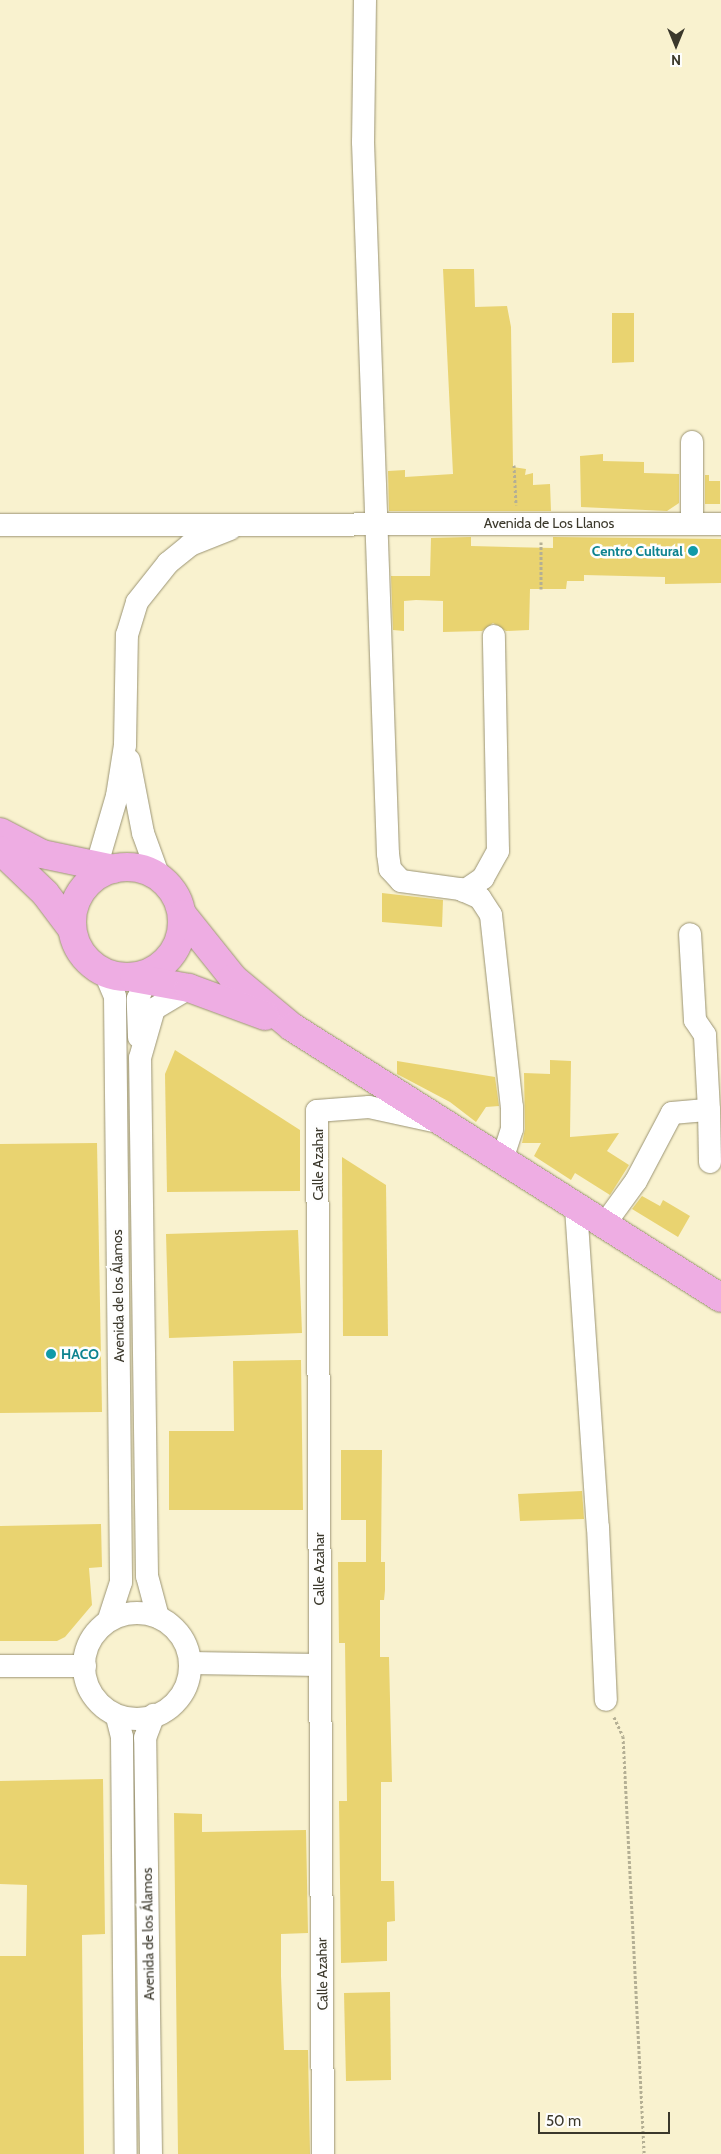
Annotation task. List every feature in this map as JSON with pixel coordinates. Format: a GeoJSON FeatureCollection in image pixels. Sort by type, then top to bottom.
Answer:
{"type":"FeatureCollection","features":[{"type":"Feature","properties":{"kind":"main road"},"geometry":{"type":"LineString","coordinates":[[0,832],[42,854],[102,871],[145,870],[159,877],[170,888],[182,914],[233,978],[292,1027],[721,1298]]}},
{"type":"Feature","properties":{"kind":"main road"},"geometry":{"type":"LineString","coordinates":[[0,850],[45,893],[72,928],[77,947],[89,963],[105,973],[142,977],[189,988],[292,1027]]}},
{"type":"Feature","properties":{"kind":"main road"},"geometry":{"type":"LineString","coordinates":[[72,928],[76,901],[102,871]]}},
{"type":"Feature","properties":{"kind":"main road"},"geometry":{"type":"LineString","coordinates":[[142,977],[171,956],[182,929],[182,914]]}},
{"type":"Feature","properties":{"kind":"street"},"geometry":{"type":"LineString","coordinates":[[365,0],[363,142],[378,522],[380,670],[390,869],[400,881],[464,891],[480,898],[491,915],[512,1107],[512,1129],[502,1160]]}},
{"type":"Feature","properties":{"kind":"street"},"geometry":{"type":"LineString","coordinates":[[692,442],[692,524]]}},
{"type":"Feature","properties":{"kind":"street","name":"Avenida de Los Llanos"},"geometry":{"type":"LineString","coordinates":[[253,524],[378,522],[721,524]]}},
{"type":"Feature","properties":{"kind":"street"},"geometry":{"type":"LineString","coordinates":[[0,525],[253,524]]}},
{"type":"Feature","properties":{"kind":"street"},"geometry":{"type":"LineString","coordinates":[[102,871],[125,745],[127,635],[138,602],[168,562],[190,545],[223,531],[253,524]]}},
{"type":"Feature","properties":{"kind":"street"},"geometry":{"type":"LineString","coordinates":[[464,891],[483,878],[498,850],[494,636]]}},
{"type":"Feature","properties":{"kind":"street"},"geometry":{"type":"LineString","coordinates":[[125,745],[143,833],[159,877]]}},
{"type":"Feature","properties":{"kind":"street"},"geometry":{"type":"LineString","coordinates":[[60,858],[92,845],[111,826]]}},
{"type":"Feature","properties":{"kind":"street"},"geometry":{"type":"LineString","coordinates":[[690,934],[695,1020],[711,1029],[705,1036],[710,1162]]}},
{"type":"Feature","properties":{"kind":"street","name":"Avenida de los Álamos"},"geometry":{"type":"LineString","coordinates":[[105,973],[115,996],[121,1582],[109,1619]]}},
{"type":"Feature","properties":{"kind":"street","name":"Avenida de los Álamos"},"geometry":{"type":"LineString","coordinates":[[142,977],[138,999],[147,1576],[158,1617]]}},
{"type":"Feature","properties":{"kind":"street","name":"Avenida de los Álamos"},"geometry":{"type":"LineString","coordinates":[[140,1058],[154,1009],[189,988]]}},
{"type":"Feature","properties":{"kind":"street","name":"Calle Azahar"},"geometry":{"type":"LineString","coordinates":[[323,2154],[317,1111],[370,1107],[442,1122]]}},
{"type":"Feature","properties":{"kind":"street"},"geometry":{"type":"LineString","coordinates":[[604,1225],[636,1181],[672,1112],[709,1110]]}},
{"type":"Feature","properties":{"kind":"street"},"geometry":{"type":"LineString","coordinates":[[576,1208],[598,1527],[606,1700]]}},
{"type":"Feature","properties":{"kind":"street"},"geometry":{"type":"LineString","coordinates":[[143,1613],[158,1617],[171,1625],[184,1641],[190,1663],[188,1681],[179,1697],[154,1715],[135,1720],[117,1717],[91,1691],[85,1666],[87,1649],[109,1619],[143,1613]]}},
{"type":"Feature","properties":{"kind":"street"},"geometry":{"type":"LineString","coordinates":[[190,1663],[319,1666]]}},
{"type":"Feature","properties":{"kind":"street"},"geometry":{"type":"LineString","coordinates":[[0,1666],[85,1666]]}},
{"type":"Feature","properties":{"kind":"street","name":"Avenida de los Álamos"},"geometry":{"type":"LineString","coordinates":[[151,2154],[145,1738],[154,1715]]}},
{"type":"Feature","properties":{"kind":"street","name":"Avenida de los Álamos"},"geometry":{"type":"LineString","coordinates":[[117,1717],[122,1737],[126,2154]]}},
{"type":"Feature","properties":{"kind":"path"},"geometry":{"type":"LineString","coordinates":[[514,465],[516,523]]}},
{"type":"Feature","properties":{"kind":"path"},"geometry":{"type":"LineString","coordinates":[[541,523],[541,589]]}},
{"type":"Feature","properties":{"kind":"path"},"geometry":{"type":"LineString","coordinates":[[606,1700],[623,1736],[644,2154]]}},
{"type":"Feature","properties":{"kind":"building"},"geometry":{"type":"Polygon","coordinates":[[[443,269],[474,269],[475,307],[507,306],[511,327],[513,467],[526,469],[525,475],[533,473],[533,485],[550,484],[551,511],[389,511],[388,471],[405,470],[405,477],[453,474],[443,269]]]}},
{"type":"Feature","properties":{"kind":"building"},"geometry":{"type":"Polygon","coordinates":[[[612,313],[634,313],[634,362],[612,363],[612,313]]]}},
{"type":"Feature","properties":{"kind":"building"},"geometry":{"type":"Polygon","coordinates":[[[603,454],[603,461],[644,462],[644,473],[679,474],[679,503],[667,511],[581,507],[580,456],[603,454]]]}},
{"type":"Feature","properties":{"kind":"building"},"geometry":{"type":"Polygon","coordinates":[[[705,475],[709,475],[709,481],[720,481],[720,504],[705,504],[705,475]]]}},
{"type":"Feature","properties":{"kind":"building"},"geometry":{"type":"Polygon","coordinates":[[[471,537],[471,546],[553,548],[553,537],[721,539],[721,583],[665,584],[665,577],[584,575],[584,581],[567,581],[566,589],[530,589],[529,630],[506,631],[493,623],[482,631],[443,632],[443,601],[416,600],[404,601],[404,631],[393,630],[391,576],[430,576],[431,538],[471,537]]]}},
{"type":"Feature","properties":{"kind":"building"},"geometry":{"type":"Polygon","coordinates":[[[382,893],[443,900],[442,927],[382,922],[382,893]]]}},
{"type":"Feature","properties":{"kind":"building"},"geometry":{"type":"Polygon","coordinates":[[[175,1050],[300,1130],[300,1191],[167,1192],[165,1074],[175,1050]]]}},
{"type":"Feature","properties":{"kind":"building"},"geometry":{"type":"Polygon","coordinates":[[[550,1060],[571,1061],[570,1137],[619,1133],[607,1151],[629,1165],[610,1195],[575,1173],[571,1180],[534,1156],[541,1143],[522,1143],[525,1129],[524,1073],[550,1074],[550,1060]]]}},
{"type":"Feature","properties":{"kind":"building"},"geometry":{"type":"Polygon","coordinates":[[[397,1061],[495,1077],[499,1106],[486,1107],[476,1122],[450,1102],[397,1074],[397,1061]]]}},
{"type":"Feature","properties":{"kind":"building"},"geometry":{"type":"Polygon","coordinates":[[[97,1143],[102,1412],[0,1413],[0,1144],[97,1143]]]}},
{"type":"Feature","properties":{"kind":"building"},"geometry":{"type":"Polygon","coordinates":[[[342,1157],[386,1185],[388,1336],[343,1336],[342,1157]]]}},
{"type":"Feature","properties":{"kind":"building"},"geometry":{"type":"Polygon","coordinates":[[[642,1196],[660,1206],[663,1200],[690,1216],[678,1237],[632,1209],[642,1196]]]}},
{"type":"Feature","properties":{"kind":"building"},"geometry":{"type":"Polygon","coordinates":[[[298,1230],[302,1333],[169,1338],[166,1234],[298,1230]]]}},
{"type":"Feature","properties":{"kind":"building"},"geometry":{"type":"Polygon","coordinates":[[[301,1360],[303,1510],[169,1510],[169,1431],[234,1431],[233,1361],[301,1360]]]}},
{"type":"Feature","properties":{"kind":"building"},"geometry":{"type":"Polygon","coordinates":[[[341,1450],[382,1450],[381,1562],[385,1562],[385,1590],[384,1600],[380,1600],[380,1657],[389,1657],[392,1782],[381,1782],[381,1881],[394,1881],[395,1921],[387,1922],[387,1961],[341,1963],[339,1801],[347,1801],[345,1643],[339,1643],[338,1562],[366,1562],[366,1520],[341,1520],[341,1450]]]}},
{"type":"Feature","properties":{"kind":"building"},"geometry":{"type":"Polygon","coordinates":[[[582,1491],[584,1519],[520,1521],[518,1494],[582,1491]]]}},
{"type":"Feature","properties":{"kind":"building"},"geometry":{"type":"Polygon","coordinates":[[[101,1524],[102,1567],[89,1568],[92,1605],[65,1637],[57,1641],[0,1641],[0,1526],[101,1524]]]}},
{"type":"Feature","properties":{"kind":"building"},"geometry":{"type":"Polygon","coordinates":[[[103,1779],[105,1934],[82,1935],[84,2154],[0,2154],[0,1956],[26,1956],[27,1885],[0,1884],[0,1781],[103,1779]]]}},
{"type":"Feature","properties":{"kind":"building"},"geometry":{"type":"Polygon","coordinates":[[[174,1813],[202,1814],[202,1832],[306,1830],[308,1933],[281,1934],[281,1976],[284,2050],[308,2050],[310,2154],[178,2154],[174,1813]]]}},
{"type":"Feature","properties":{"kind":"building"},"geometry":{"type":"Polygon","coordinates":[[[390,1992],[391,2080],[346,2081],[344,1993],[390,1992]]]}},
{"type":"Feature","properties":{"kind":"place","name":"Centro Cultural"},"geometry":{"type":"Point","coordinates":[693,551]}},
{"type":"Feature","properties":{"kind":"place","name":"HACO"},"geometry":{"type":"Point","coordinates":[51,1354]}}]}
